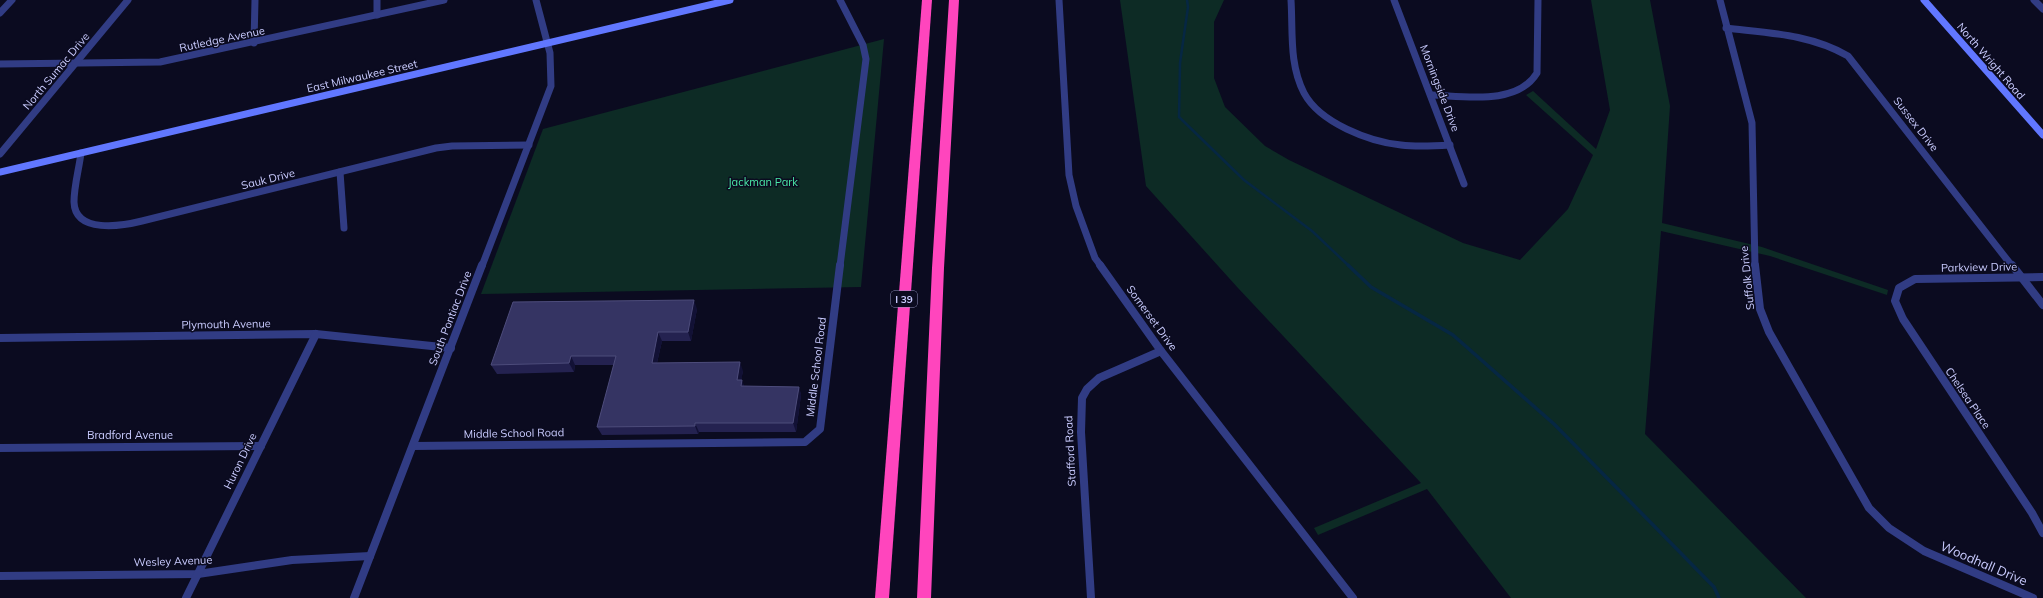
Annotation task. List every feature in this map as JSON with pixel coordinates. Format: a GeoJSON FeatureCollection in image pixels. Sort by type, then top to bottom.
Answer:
{"type":"FeatureCollection","features":[{"type":"Feature","properties":{"kind":"highway","name":"I 39"},"geometry":{"type":"LineString","coordinates":[[882,598],[927,0]]}},
{"type":"Feature","properties":{"kind":"highway"},"geometry":{"type":"LineString","coordinates":[[924,598],[938,268],[954,0]]}},
{"type":"Feature","properties":{"kind":"main road","name":"East Milwaukee Street"},"geometry":{"type":"LineString","coordinates":[[0,172],[730,0]]}},
{"type":"Feature","properties":{"kind":"main road","name":"North Wright Road"},"geometry":{"type":"LineString","coordinates":[[1924,0],[2043,135]]}},
{"type":"Feature","properties":{"kind":"street"},"geometry":{"type":"LineString","coordinates":[[0,13],[12,0]]}},
{"type":"Feature","properties":{"kind":"street","name":"North Sumac Drive"},"geometry":{"type":"LineString","coordinates":[[0,154],[128,0]]}},
{"type":"Feature","properties":{"kind":"street"},"geometry":{"type":"LineString","coordinates":[[254,43],[255,0]]}},
{"type":"Feature","properties":{"kind":"street"},"geometry":{"type":"LineString","coordinates":[[377,0],[377,15]]}},
{"type":"Feature","properties":{"kind":"street","name":"Rutledge Avenue"},"geometry":{"type":"LineString","coordinates":[[0,64],[160,62],[254,43],[444,0]]}},
{"type":"Feature","properties":{"kind":"street","name":"South Pontiac Drive"},"geometry":{"type":"LineString","coordinates":[[354,598],[529,145],[550,86],[552,73],[548,43],[536,0]]}},
{"type":"Feature","properties":{"kind":"street","name":"Middle School Road"},"geometry":{"type":"LineString","coordinates":[[413,446],[805,442],[820,430],[866,59],[863,45],[840,0]]}},
{"type":"Feature","properties":{"kind":"street","name":"Somerset Drive"},"geometry":{"type":"LineString","coordinates":[[1059,0],[1069,175],[1076,206],[1095,258],[1161,351],[1353,598]]}},
{"type":"Feature","properties":{"kind":"street"},"geometry":{"type":"LineString","coordinates":[[1291,0],[1291,36],[1293,51],[1304,92],[1313,106],[1344,126],[1382,142],[1408,146],[1450,145]]}},
{"type":"Feature","properties":{"kind":"street","name":"Morningside Drive"},"geometry":{"type":"LineString","coordinates":[[1394,0],[1464,184]]}},
{"type":"Feature","properties":{"kind":"street"},"geometry":{"type":"LineString","coordinates":[[1431,95],[1502,94],[1521,90],[1530,83],[1537,73],[1538,0]]}},
{"type":"Feature","properties":{"kind":"street","name":"Suffolk Drive"},"geometry":{"type":"LineString","coordinates":[[1720,0],[1726,28],[1752,123],[1754,248],[1760,309],[1766,327],[1869,508],[1889,528],[1924,551]]}},
{"type":"Feature","properties":{"kind":"street"},"geometry":{"type":"LineString","coordinates":[[2034,0],[2043,9]]}},
{"type":"Feature","properties":{"kind":"street","name":"Sussex Drive"},"geometry":{"type":"LineString","coordinates":[[1726,28],[1806,39],[1825,44],[1848,56],[2043,305]]}},
{"type":"Feature","properties":{"kind":"street","name":"Sauk Drive"},"geometry":{"type":"LineString","coordinates":[[81,153],[74,203],[76,211],[86,221],[106,226],[131,224],[436,148],[452,146],[529,145]]}},
{"type":"Feature","properties":{"kind":"street"},"geometry":{"type":"LineString","coordinates":[[340,172],[344,228]]}},
{"type":"Feature","properties":{"kind":"street","name":"Parkview Drive"},"geometry":{"type":"LineString","coordinates":[[1915,280],[2043,277]]}},
{"type":"Feature","properties":{"kind":"street","name":"Chelsea Place"},"geometry":{"type":"LineString","coordinates":[[1915,280],[1899,288],[1896,295],[1897,310],[2032,513],[2043,534]]}},
{"type":"Feature","properties":{"kind":"street","name":"Plymouth Avenue"},"geometry":{"type":"LineString","coordinates":[[0,338],[316,334],[451,348]]}},
{"type":"Feature","properties":{"kind":"street","name":"Huron Drive"},"geometry":{"type":"LineString","coordinates":[[186,598],[316,334]]}},
{"type":"Feature","properties":{"kind":"street","name":"Stafford Road"},"geometry":{"type":"LineString","coordinates":[[1091,598],[1081,432],[1082,398],[1087,389],[1099,378],[1161,351]]}},
{"type":"Feature","properties":{"kind":"street","name":"Bradford Avenue"},"geometry":{"type":"LineString","coordinates":[[0,448],[261,446]]}},
{"type":"Feature","properties":{"kind":"street","name":"Woodhall Drive"},"geometry":{"type":"LineString","coordinates":[[1924,551],[2033,598]]}},
{"type":"Feature","properties":{"kind":"street","name":"Wesley Avenue"},"geometry":{"type":"LineString","coordinates":[[0,576],[198,574],[292,560],[370,556]]}},
{"type":"Feature","properties":{"kind":"green space"},"geometry":{"type":"Polygon","coordinates":[[[1120,0],[1224,0],[1214,22],[1214,78],[1225,107],[1265,146],[1289,160],[1463,243],[1520,260],[1568,209],[1593,155],[1526,95],[1533,91],[1596,149],[1610,110],[1591,0],[1650,0],[1670,106],[1662,223],[1762,247],[1888,290],[1887,295],[1770,256],[1661,231],[1645,434],[1806,598],[1511,598],[1427,489],[1318,535],[1314,528],[1421,483],[1238,288],[1146,186],[1120,0]]]}},
{"type":"Feature","properties":{"kind":"green space","name":"Jackman Park"},"geometry":{"type":"Polygon","coordinates":[[[884,39],[861,287],[481,294],[543,129],[884,39]]]}},
{"type":"Feature","properties":{"kind":"building"},"geometry":{"type":"Polygon","coordinates":[[[694,300],[688,332],[658,332],[652,363],[740,362],[737,380],[742,380],[741,386],[799,387],[793,423],[695,423],[695,426],[597,427],[616,356],[571,356],[569,363],[491,365],[513,302],[694,300]]]}},
{"type":"Feature","properties":{"kind":"waterway"},"geometry":{"type":"LineString","coordinates":[[1187,0],[1188,7],[1180,63],[1179,117],[1244,180],[1312,231],[1349,266]]}},
{"type":"Feature","properties":{"kind":"waterway"},"geometry":{"type":"LineString","coordinates":[[1348,265],[1371,287],[1453,335],[1554,424],[1714,587],[1719,598]]}}]}
